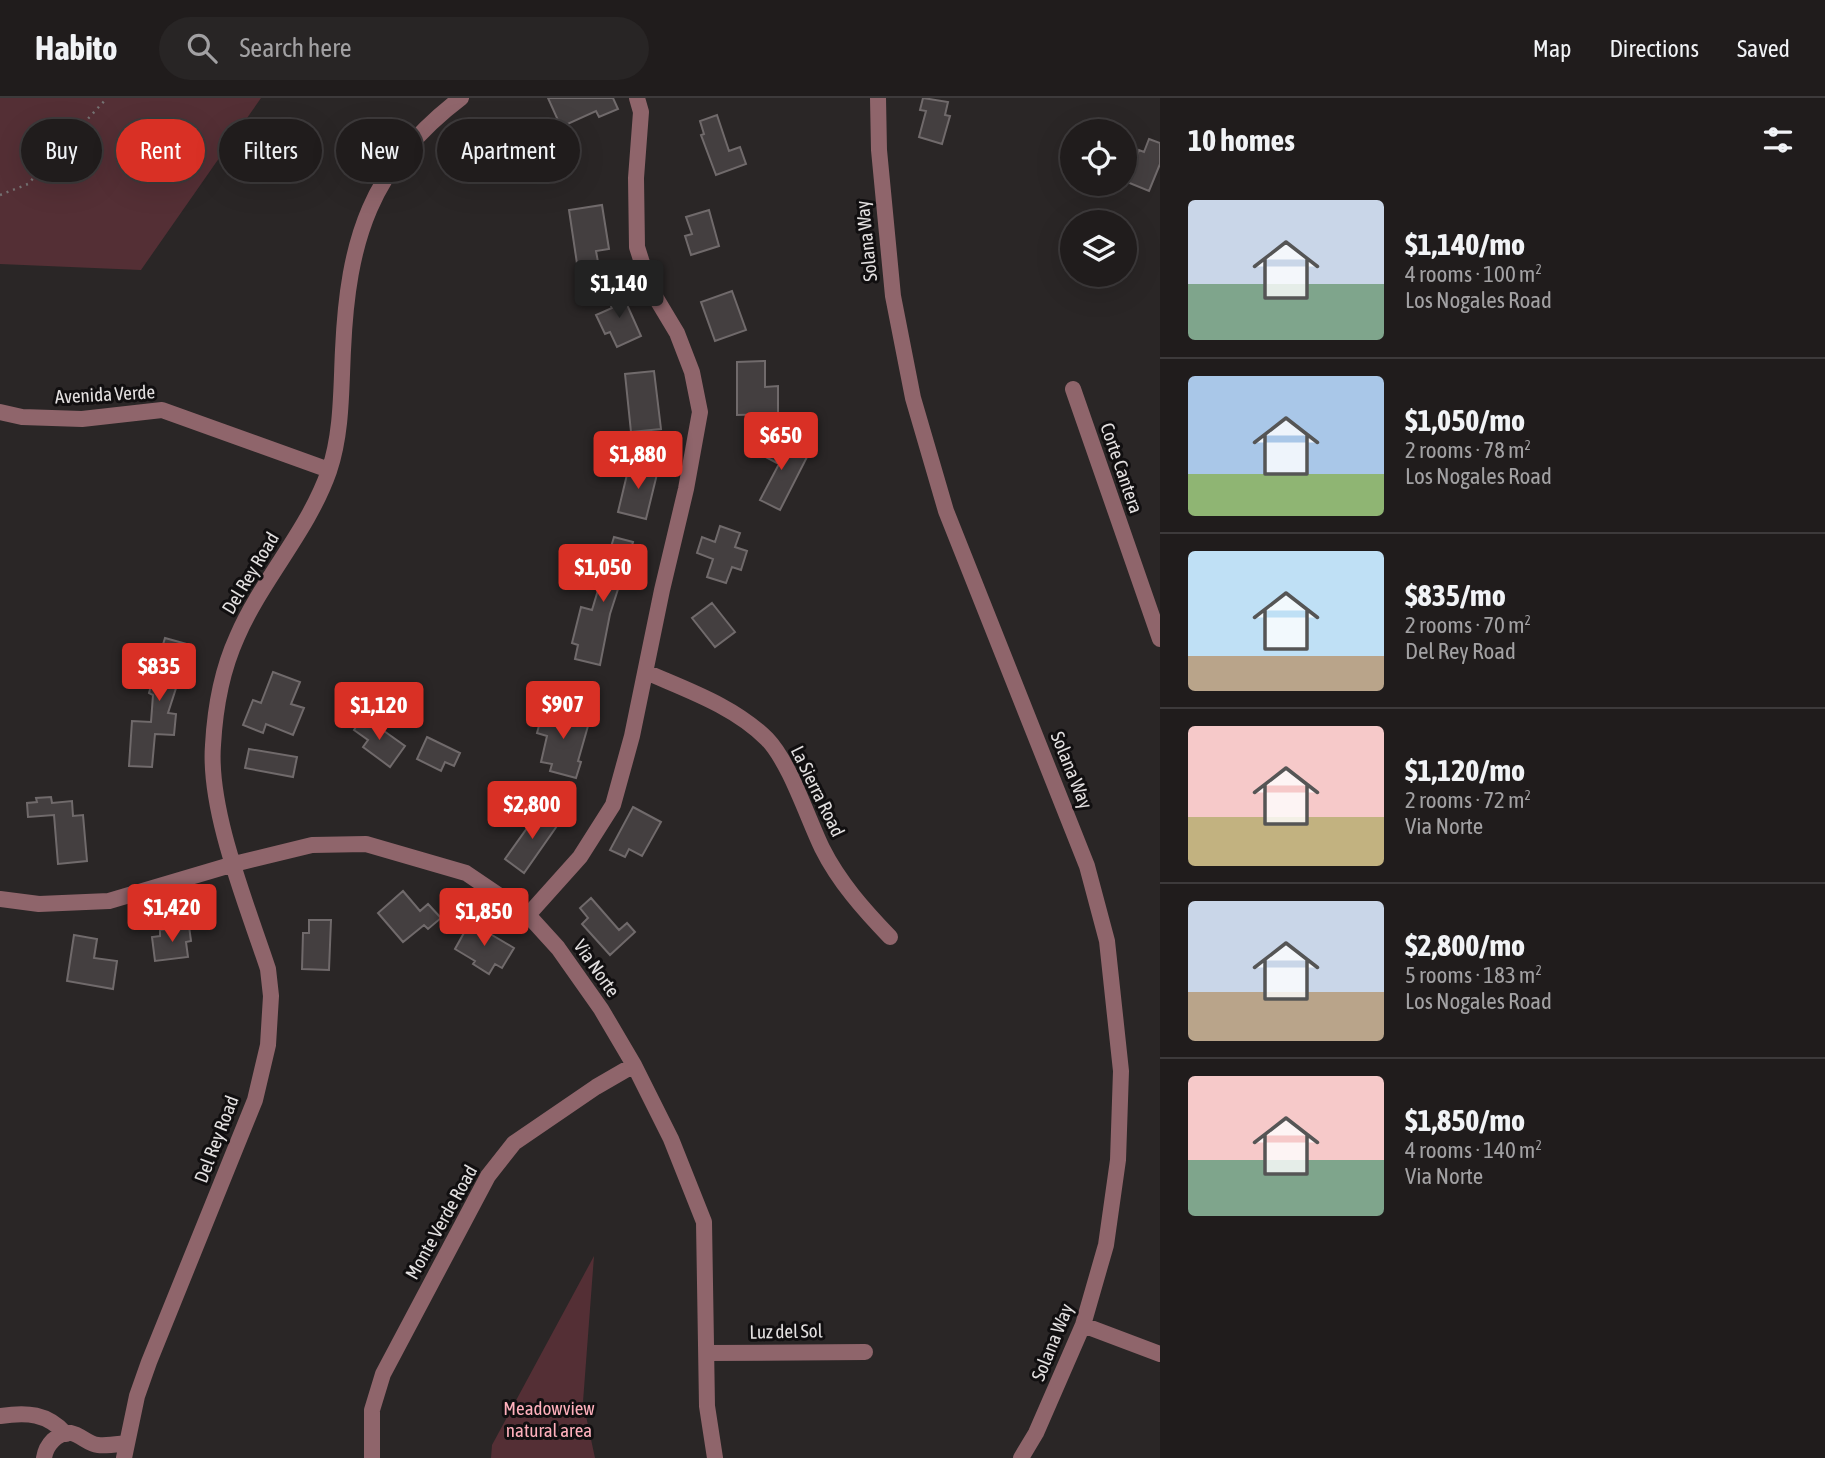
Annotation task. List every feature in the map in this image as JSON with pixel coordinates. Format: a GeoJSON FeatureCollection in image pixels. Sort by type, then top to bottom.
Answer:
{"type":"FeatureCollection","features":[{"type":"Feature","properties":{"kind":"street","name":"Del Rey Road"},"geometry":{"type":"LineString","coordinates":[[126,1451],[137,1396],[254,1100],[268,1045],[271,996],[268,969],[216,801],[212,747],[218,699],[237,636],[306,520],[329,470],[341,398],[350,270],[360,230],[380,187],[402,153],[433,119],[461,98]]}},
{"type":"Feature","properties":{"kind":"street"},"geometry":{"type":"LineString","coordinates":[[528,915],[580,857],[613,805],[632,736],[686,489],[699,412],[692,372],[677,333],[650,288],[637,247],[636,177],[641,112],[637,98]]}},
{"type":"Feature","properties":{"kind":"street","name":"Solana Way"},"geometry":{"type":"LineString","coordinates":[[878,98],[882,194],[893,296],[913,398],[946,511],[1087,866],[1107,941],[1121,1071],[1118,1160],[1106,1245],[1083,1325],[1036,1433],[1021,1458]]}},
{"type":"Feature","properties":{"kind":"street","name":"Corte Cantera"},"geometry":{"type":"LineString","coordinates":[[1073,389],[1160,639]]}},
{"type":"Feature","properties":{"kind":"street","name":"Avenida Verde"},"geometry":{"type":"LineString","coordinates":[[0,412],[22,417],[82,419],[162,410],[329,470]]}},
{"type":"Feature","properties":{"kind":"street","name":"La Sierra Road"},"geometry":{"type":"LineString","coordinates":[[646,672],[743,718],[768,740],[785,767],[824,852],[857,903],[890,937]]}},
{"type":"Feature","properties":{"kind":"street","name":"Via Norte"},"geometry":{"type":"LineString","coordinates":[[0,899],[39,904],[109,901],[234,864],[312,845],[366,844],[466,873],[528,915],[558,948],[601,1009],[634,1065],[671,1139],[704,1222],[707,1406],[715,1458]]}},
{"type":"Feature","properties":{"kind":"street","name":"Monte Verde Road"},"geometry":{"type":"LineString","coordinates":[[372,1458],[372,1410],[383,1374],[488,1176],[514,1143],[596,1087],[634,1065]]}},
{"type":"Feature","properties":{"kind":"street"},"geometry":{"type":"LineString","coordinates":[[1083,1325],[1160,1354]]}},
{"type":"Feature","properties":{"kind":"street","name":"Luz del Sol"},"geometry":{"type":"LineString","coordinates":[[708,1353],[865,1352]]}},
{"type":"Feature","properties":{"kind":"street"},"geometry":{"type":"LineString","coordinates":[[0,1416],[22,1412],[39,1415],[57,1425],[66,1434]]}},
{"type":"Feature","properties":{"kind":"street"},"geometry":{"type":"LineString","coordinates":[[44,1458],[50,1443],[59,1436],[72,1433],[97,1445],[126,1451]]}},
{"type":"Feature","properties":{"kind":"path"},"geometry":{"type":"LineString","coordinates":[[0,195],[28,184],[107,98]]}},
{"type":"Feature","properties":{"kind":"green space"},"geometry":{"type":"Polygon","coordinates":[[[0,98],[261,98],[246,119],[219,119],[219,158],[205,178],[205,119],[116,119],[116,182],[202,182],[141,270],[0,264],[0,98]]]}},
{"type":"Feature","properties":{"kind":"green space","name":"Meadowview natural area"},"geometry":{"type":"Polygon","coordinates":[[[594,1256],[583,1402],[595,1458],[491,1458],[492,1445],[594,1256]]]}},
{"type":"Feature","properties":{"kind":"building"},"geometry":{"type":"Polygon","coordinates":[[[548,98],[613,98],[618,109],[599,117],[596,111],[578,119],[557,119],[548,98]]]}},
{"type":"Feature","properties":{"kind":"building"},"geometry":{"type":"Polygon","coordinates":[[[923,98],[948,102],[945,115],[950,116],[942,144],[919,137],[926,111],[920,110],[923,98]]]}},
{"type":"Feature","properties":{"kind":"building"},"geometry":{"type":"Polygon","coordinates":[[[717,115],[729,151],[740,147],[746,164],[716,175],[701,135],[704,134],[700,121],[717,115]]]}},
{"type":"Feature","properties":{"kind":"building"},"geometry":{"type":"Polygon","coordinates":[[[1149,139],[1160,143],[1160,164],[1149,191],[1137,186],[1137,155],[1139,150],[1144,152],[1149,139]]]}},
{"type":"Feature","properties":{"kind":"building"},"geometry":{"type":"Polygon","coordinates":[[[602,205],[609,249],[596,251],[600,273],[579,277],[569,210],[602,205]]]}},
{"type":"Feature","properties":{"kind":"building"},"geometry":{"type":"Polygon","coordinates":[[[709,210],[719,246],[691,255],[685,236],[692,234],[686,217],[709,210]]]}},
{"type":"Feature","properties":{"kind":"building"},"geometry":{"type":"Polygon","coordinates":[[[620,289],[641,336],[617,347],[610,332],[605,334],[596,315],[612,308],[606,295],[620,289]]]}},
{"type":"Feature","properties":{"kind":"building"},"geometry":{"type":"Polygon","coordinates":[[[732,291],[746,330],[715,341],[701,302],[732,291]]]}},
{"type":"Feature","properties":{"kind":"building"},"geometry":{"type":"Polygon","coordinates":[[[765,361],[765,387],[778,386],[778,414],[737,415],[737,362],[765,361]]]}},
{"type":"Feature","properties":{"kind":"building"},"geometry":{"type":"Polygon","coordinates":[[[654,371],[661,429],[631,432],[625,374],[654,371]]]}},
{"type":"Feature","properties":{"kind":"building"},"geometry":{"type":"Polygon","coordinates":[[[763,439],[787,451],[789,447],[807,457],[780,510],[760,500],[779,464],[756,452],[763,439]]]}},
{"type":"Feature","properties":{"kind":"building"},"geometry":{"type":"Polygon","coordinates":[[[630,462],[658,470],[646,519],[618,512],[630,462]]]}},
{"type":"Feature","properties":{"kind":"building"},"geometry":{"type":"Polygon","coordinates":[[[720,526],[740,533],[735,547],[747,551],[741,570],[732,567],[726,583],[707,577],[713,559],[697,553],[702,537],[715,542],[720,526]]]}},
{"type":"Feature","properties":{"kind":"building"},"geometry":{"type":"Polygon","coordinates":[[[614,537],[633,542],[630,553],[634,554],[625,584],[620,583],[610,614],[600,665],[575,659],[578,645],[572,643],[581,607],[592,610],[614,537]]]}},
{"type":"Feature","properties":{"kind":"building"},"geometry":{"type":"Polygon","coordinates":[[[712,603],[735,632],[715,647],[692,618],[712,603]]]}},
{"type":"Feature","properties":{"kind":"building"},"geometry":{"type":"Polygon","coordinates":[[[165,638],[190,645],[168,713],[176,714],[174,735],[155,734],[152,767],[129,766],[132,721],[151,722],[153,695],[149,693],[152,682],[145,680],[150,662],[157,664],[165,638]]]}},
{"type":"Feature","properties":{"kind":"building"},"geometry":{"type":"Polygon","coordinates":[[[273,672],[300,682],[291,704],[304,708],[293,735],[266,724],[263,733],[243,725],[253,700],[261,703],[273,672]]]}},
{"type":"Feature","properties":{"kind":"building"},"geometry":{"type":"Polygon","coordinates":[[[544,707],[590,719],[576,778],[550,771],[552,764],[541,762],[547,736],[537,733],[544,707]]]}},
{"type":"Feature","properties":{"kind":"building"},"geometry":{"type":"Polygon","coordinates":[[[363,716],[405,746],[390,767],[363,747],[368,740],[354,730],[363,716]]]}},
{"type":"Feature","properties":{"kind":"building"},"geometry":{"type":"Polygon","coordinates":[[[427,737],[460,753],[454,766],[445,762],[441,771],[417,759],[427,737]]]}},
{"type":"Feature","properties":{"kind":"building"},"geometry":{"type":"Polygon","coordinates":[[[249,749],[297,757],[293,777],[245,768],[249,749]]]}},
{"type":"Feature","properties":{"kind":"building"},"geometry":{"type":"Polygon","coordinates":[[[51,797],[52,803],[72,801],[73,816],[83,815],[87,861],[58,864],[54,815],[28,817],[27,803],[37,802],[36,798],[51,797]]]}},
{"type":"Feature","properties":{"kind":"building"},"geometry":{"type":"Polygon","coordinates":[[[633,807],[661,822],[642,856],[629,849],[625,857],[610,850],[633,807]]]}},
{"type":"Feature","properties":{"kind":"building"},"geometry":{"type":"Polygon","coordinates":[[[540,810],[559,823],[524,873],[505,859],[540,810]]]}},
{"type":"Feature","properties":{"kind":"building"},"geometry":{"type":"Polygon","coordinates":[[[403,891],[420,911],[428,904],[441,918],[428,929],[424,925],[403,942],[378,913],[403,891]]]}},
{"type":"Feature","properties":{"kind":"building"},"geometry":{"type":"Polygon","coordinates":[[[591,898],[619,930],[627,923],[635,932],[610,955],[582,924],[588,918],[580,908],[591,898]]]}},
{"type":"Feature","properties":{"kind":"building"},"geometry":{"type":"Polygon","coordinates":[[[309,920],[331,920],[329,970],[302,969],[303,933],[309,933],[309,920]]]}},
{"type":"Feature","properties":{"kind":"building"},"geometry":{"type":"Polygon","coordinates":[[[470,922],[514,948],[502,968],[495,964],[489,974],[473,964],[475,961],[455,949],[470,922]]]}},
{"type":"Feature","properties":{"kind":"building"},"geometry":{"type":"Polygon","coordinates":[[[189,926],[191,941],[186,942],[188,957],[155,961],[152,937],[160,936],[160,930],[189,926]]]}},
{"type":"Feature","properties":{"kind":"building"},"geometry":{"type":"Polygon","coordinates":[[[74,935],[97,939],[94,958],[117,961],[113,989],[67,981],[74,935]]]}}]}
